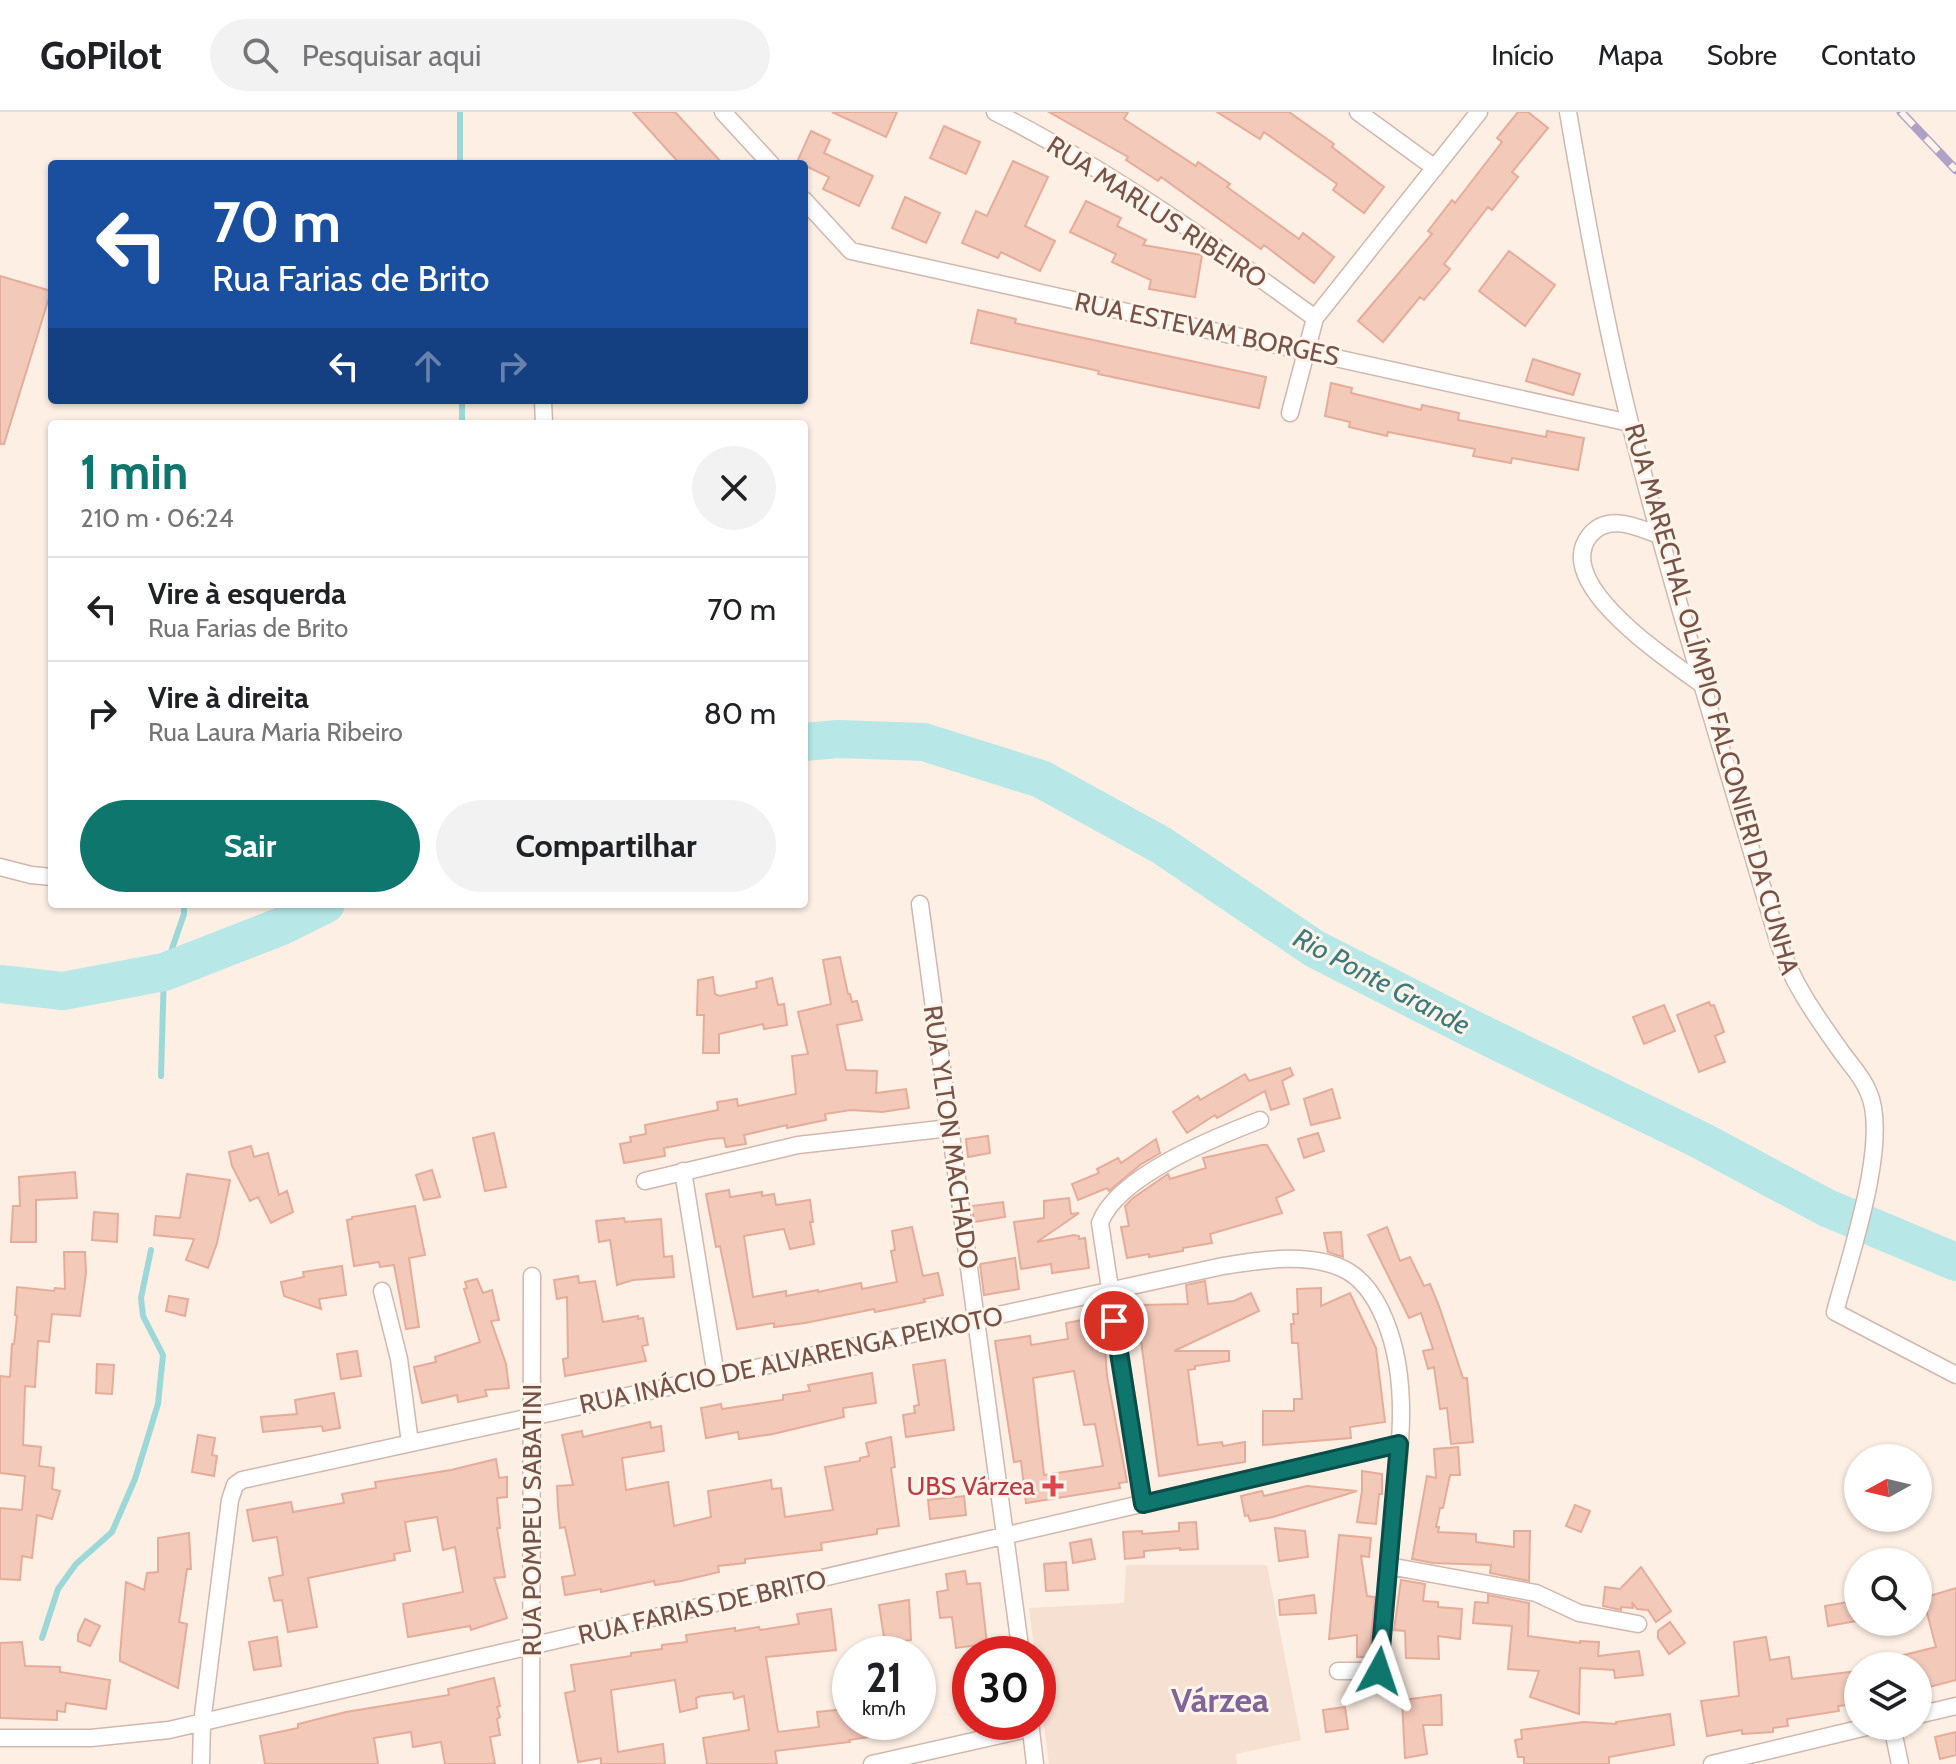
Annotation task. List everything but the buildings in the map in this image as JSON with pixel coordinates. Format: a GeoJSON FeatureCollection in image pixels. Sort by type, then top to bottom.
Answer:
{"type":"FeatureCollection","features":[{"type":"Feature","properties":{"kind":"street"},"geometry":{"type":"LineString","coordinates":[[723,112],[767,160]]}},
{"type":"Feature","properties":{"kind":"street","name":"RUA MARLUS RIBEIRO"},"geometry":{"type":"LineString","coordinates":[[995,112],[1133,190],[1315,318]]}},
{"type":"Feature","properties":{"kind":"street"},"geometry":{"type":"LineString","coordinates":[[1358,112],[1435,168]]}},
{"type":"Feature","properties":{"kind":"street"},"geometry":{"type":"LineString","coordinates":[[1290,413],[1315,318],[1479,112]]}},
{"type":"Feature","properties":{"kind":"street","name":"RUA MARECHAL OLÍMPIO FALCONIERI DA CUNHA"},"geometry":{"type":"LineString","coordinates":[[1568,112],[1586,217],[1630,423],[1659,535],[1788,970],[1868,1090],[1876,1114],[1872,1167],[1835,1312],[1956,1375]]}},
{"type":"Feature","properties":{"kind":"street","name":"RUA ESTEVAM BORGES"},"geometry":{"type":"LineString","coordinates":[[808,204],[851,251],[1630,423]]}},
{"type":"Feature","properties":{"kind":"street"},"geometry":{"type":"LineString","coordinates":[[1659,535],[1622,523],[1612,522],[1596,528],[1587,538],[1582,553],[1584,571],[1596,594],[1619,620],[1704,686]]}},
{"type":"Feature","properties":{"kind":"street"},"geometry":{"type":"LineString","coordinates":[[0,867],[48,877]]}},
{"type":"Feature","properties":{"kind":"street","name":"RUA YLTON MACHADO"},"geometry":{"type":"LineString","coordinates":[[920,904],[1019,1636]]}},
{"type":"Feature","properties":{"kind":"street"},"geometry":{"type":"LineString","coordinates":[[1143,1504],[1100,1223],[1104,1212],[1116,1198],[1172,1159],[1260,1120]]}},
{"type":"Feature","properties":{"kind":"street"},"geometry":{"type":"LineString","coordinates":[[645,1181],[798,1145],[950,1128]]}},
{"type":"Feature","properties":{"kind":"street"},"geometry":{"type":"LineString","coordinates":[[683,1171],[716,1376]]}},
{"type":"Feature","properties":{"kind":"street","name":"RUA INÁCIO DE ALVARENGA PEIXOTO"},"geometry":{"type":"LineString","coordinates":[[202,1723],[230,1500],[235,1485],[251,1477],[1109,1290],[1263,1260],[1295,1259],[1348,1272],[1373,1296],[1392,1337],[1402,1394],[1399,1444]]}},
{"type":"Feature","properties":{"kind":"street","name":"RUA POMPEU SABATINI"},"geometry":{"type":"LineString","coordinates":[[531,1764],[532,1276]]}},
{"type":"Feature","properties":{"kind":"street"},"geometry":{"type":"LineString","coordinates":[[382,1291],[399,1359],[410,1443]]}},
{"type":"Feature","properties":{"kind":"street"},"geometry":{"type":"LineString","coordinates":[[1338,1671],[1379,1671],[1399,1444]]}},
{"type":"Feature","properties":{"kind":"street","name":"RUA FARIAS DE BRITO"},"geometry":{"type":"LineString","coordinates":[[0,1738],[126,1736],[202,1723],[1399,1444]]}},
{"type":"Feature","properties":{"kind":"street"},"geometry":{"type":"LineString","coordinates":[[1389,1566],[1536,1593],[1579,1613],[1638,1624]]}},
{"type":"Feature","properties":{"kind":"street"},"geometry":{"type":"LineString","coordinates":[[1932,1712],[1956,1706]]}},
{"type":"Feature","properties":{"kind":"street"},"geometry":{"type":"LineString","coordinates":[[201,1764],[202,1723]]}},
{"type":"Feature","properties":{"kind":"street"},"geometry":{"type":"LineString","coordinates":[[1712,1764],[1844,1732]]}},
{"type":"Feature","properties":{"kind":"street"},"geometry":{"type":"LineString","coordinates":[[872,1764],[969,1740]]}},
{"type":"Feature","properties":{"kind":"street"},"geometry":{"type":"LineString","coordinates":[[1032,1740],[1035,1764]]}},
{"type":"Feature","properties":{"kind":"street"},"geometry":{"type":"LineString","coordinates":[[1895,1740],[1900,1764]]}},
{"type":"Feature","properties":{"kind":"shaded area"},"geometry":{"type":"Polygon","coordinates":[[[1126,1565],[1267,1565],[1301,1740],[1236,1754],[1237,1764],[1049,1764],[1046,1740],[1056,1740],[1056,1636],[1033,1636],[1029,1608],[1124,1603],[1126,1565]]]}},
{"type":"Feature","properties":{"kind":"waterway"},"geometry":{"type":"LineString","coordinates":[[460,112],[460,160]]}},
{"type":"Feature","properties":{"kind":"waterway"},"geometry":{"type":"LineString","coordinates":[[462,404],[462,420]]}},
{"type":"Feature","properties":{"kind":"waterway","name":"Rio Ponte Grande"},"geometry":{"type":"LineString","coordinates":[[808,742],[838,739],[924,742],[1041,779],[1161,845],[1315,949],[1700,1140],[1827,1208],[1956,1262]]}},
{"type":"Feature","properties":{"kind":"waterway"},"geometry":{"type":"LineString","coordinates":[[161,1076],[164,972],[184,908]]}},
{"type":"Feature","properties":{"kind":"waterway","name":"Rio Ponte Grande"},"geometry":{"type":"LineString","coordinates":[[0,984],[63,991],[164,972],[282,926],[318,908]]}},
{"type":"Feature","properties":{"kind":"waterway"},"geometry":{"type":"LineString","coordinates":[[42,1638],[58,1589],[76,1564],[112,1532],[135,1479],[158,1404],[163,1355],[143,1316],[141,1298],[151,1250]]}},
{"type":"Feature","properties":{"kind":"railway"},"geometry":{"type":"LineString","coordinates":[[1901,112],[1956,170]]}},
{"type":"Feature","properties":{"kind":"place","name":"UBS Várzea"},"geometry":{"type":"Point","coordinates":[1053,1486]}},
{"type":"Feature","properties":{"kind":"district","name":"Várzea"},"geometry":{"type":"Point","coordinates":[1220,1700]}},
{"type":"Feature","properties":{"kind":"route"},"geometry":{"type":"LineString","coordinates":[[1114,1321],[1143,1504],[1399,1444],[1379,1671]]}}]}
